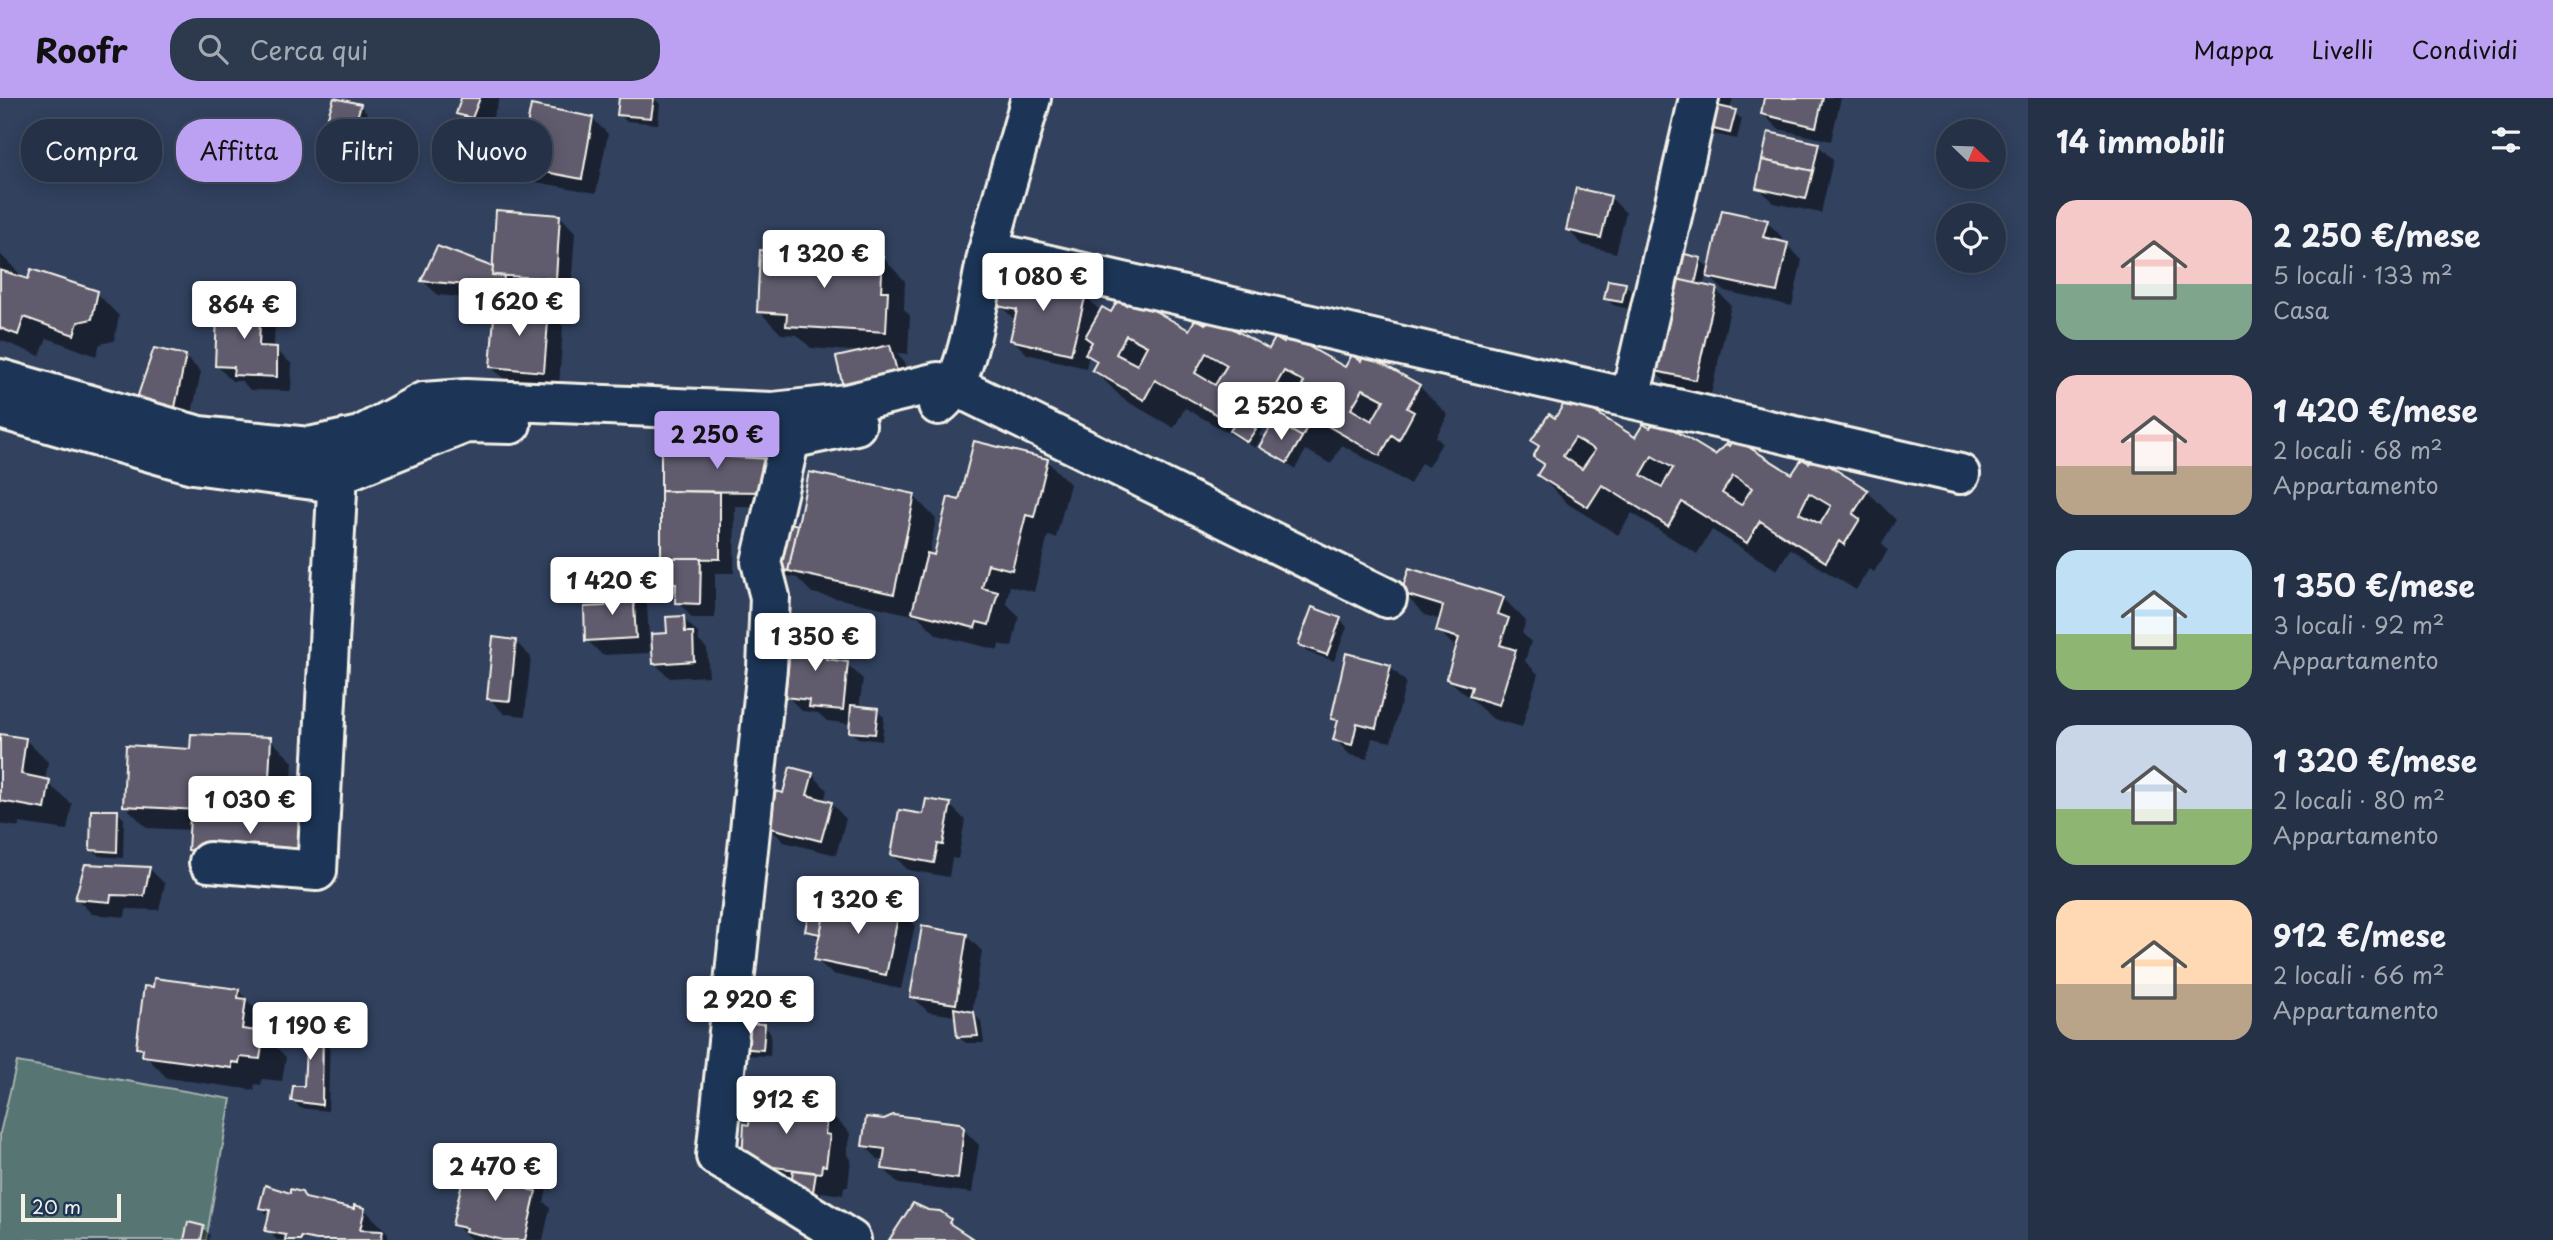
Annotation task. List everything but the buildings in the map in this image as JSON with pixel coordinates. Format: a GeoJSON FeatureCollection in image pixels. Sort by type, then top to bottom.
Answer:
{"type":"FeatureCollection","features":[{"type":"Feature","properties":{"kind":"street"},"geometry":{"type":"LineString","coordinates":[[0,409],[193,464],[321,481],[466,423],[790,439],[929,410],[943,401],[953,385],[972,328],[988,251],[1031,98]]}},
{"type":"Feature","properties":{"kind":"street"},"geometry":{"type":"LineString","coordinates":[[1635,377],[1699,98]]}},
{"type":"Feature","properties":{"kind":"street"},"geometry":{"type":"LineString","coordinates":[[988,251],[1960,474]]}},
{"type":"Feature","properties":{"kind":"street"},"geometry":{"type":"LineString","coordinates":[[0,379],[199,436],[309,447],[360,436],[423,402],[466,399],[774,412],[847,404],[938,382],[953,385],[1387,598]]}},
{"type":"Feature","properties":{"kind":"street"},"geometry":{"type":"LineString","coordinates":[[790,439],[761,562],[770,597],[767,668],[716,1156],[851,1240]]}},
{"type":"Feature","properties":{"kind":"street"},"geometry":{"type":"LineString","coordinates":[[209,862],[317,872],[338,473]]}},
{"type":"Feature","properties":{"kind":"green space"},"geometry":{"type":"Polygon","coordinates":[[[17,1062],[231,1099],[206,1240],[0,1240],[0,1133],[17,1062]]]}}]}
